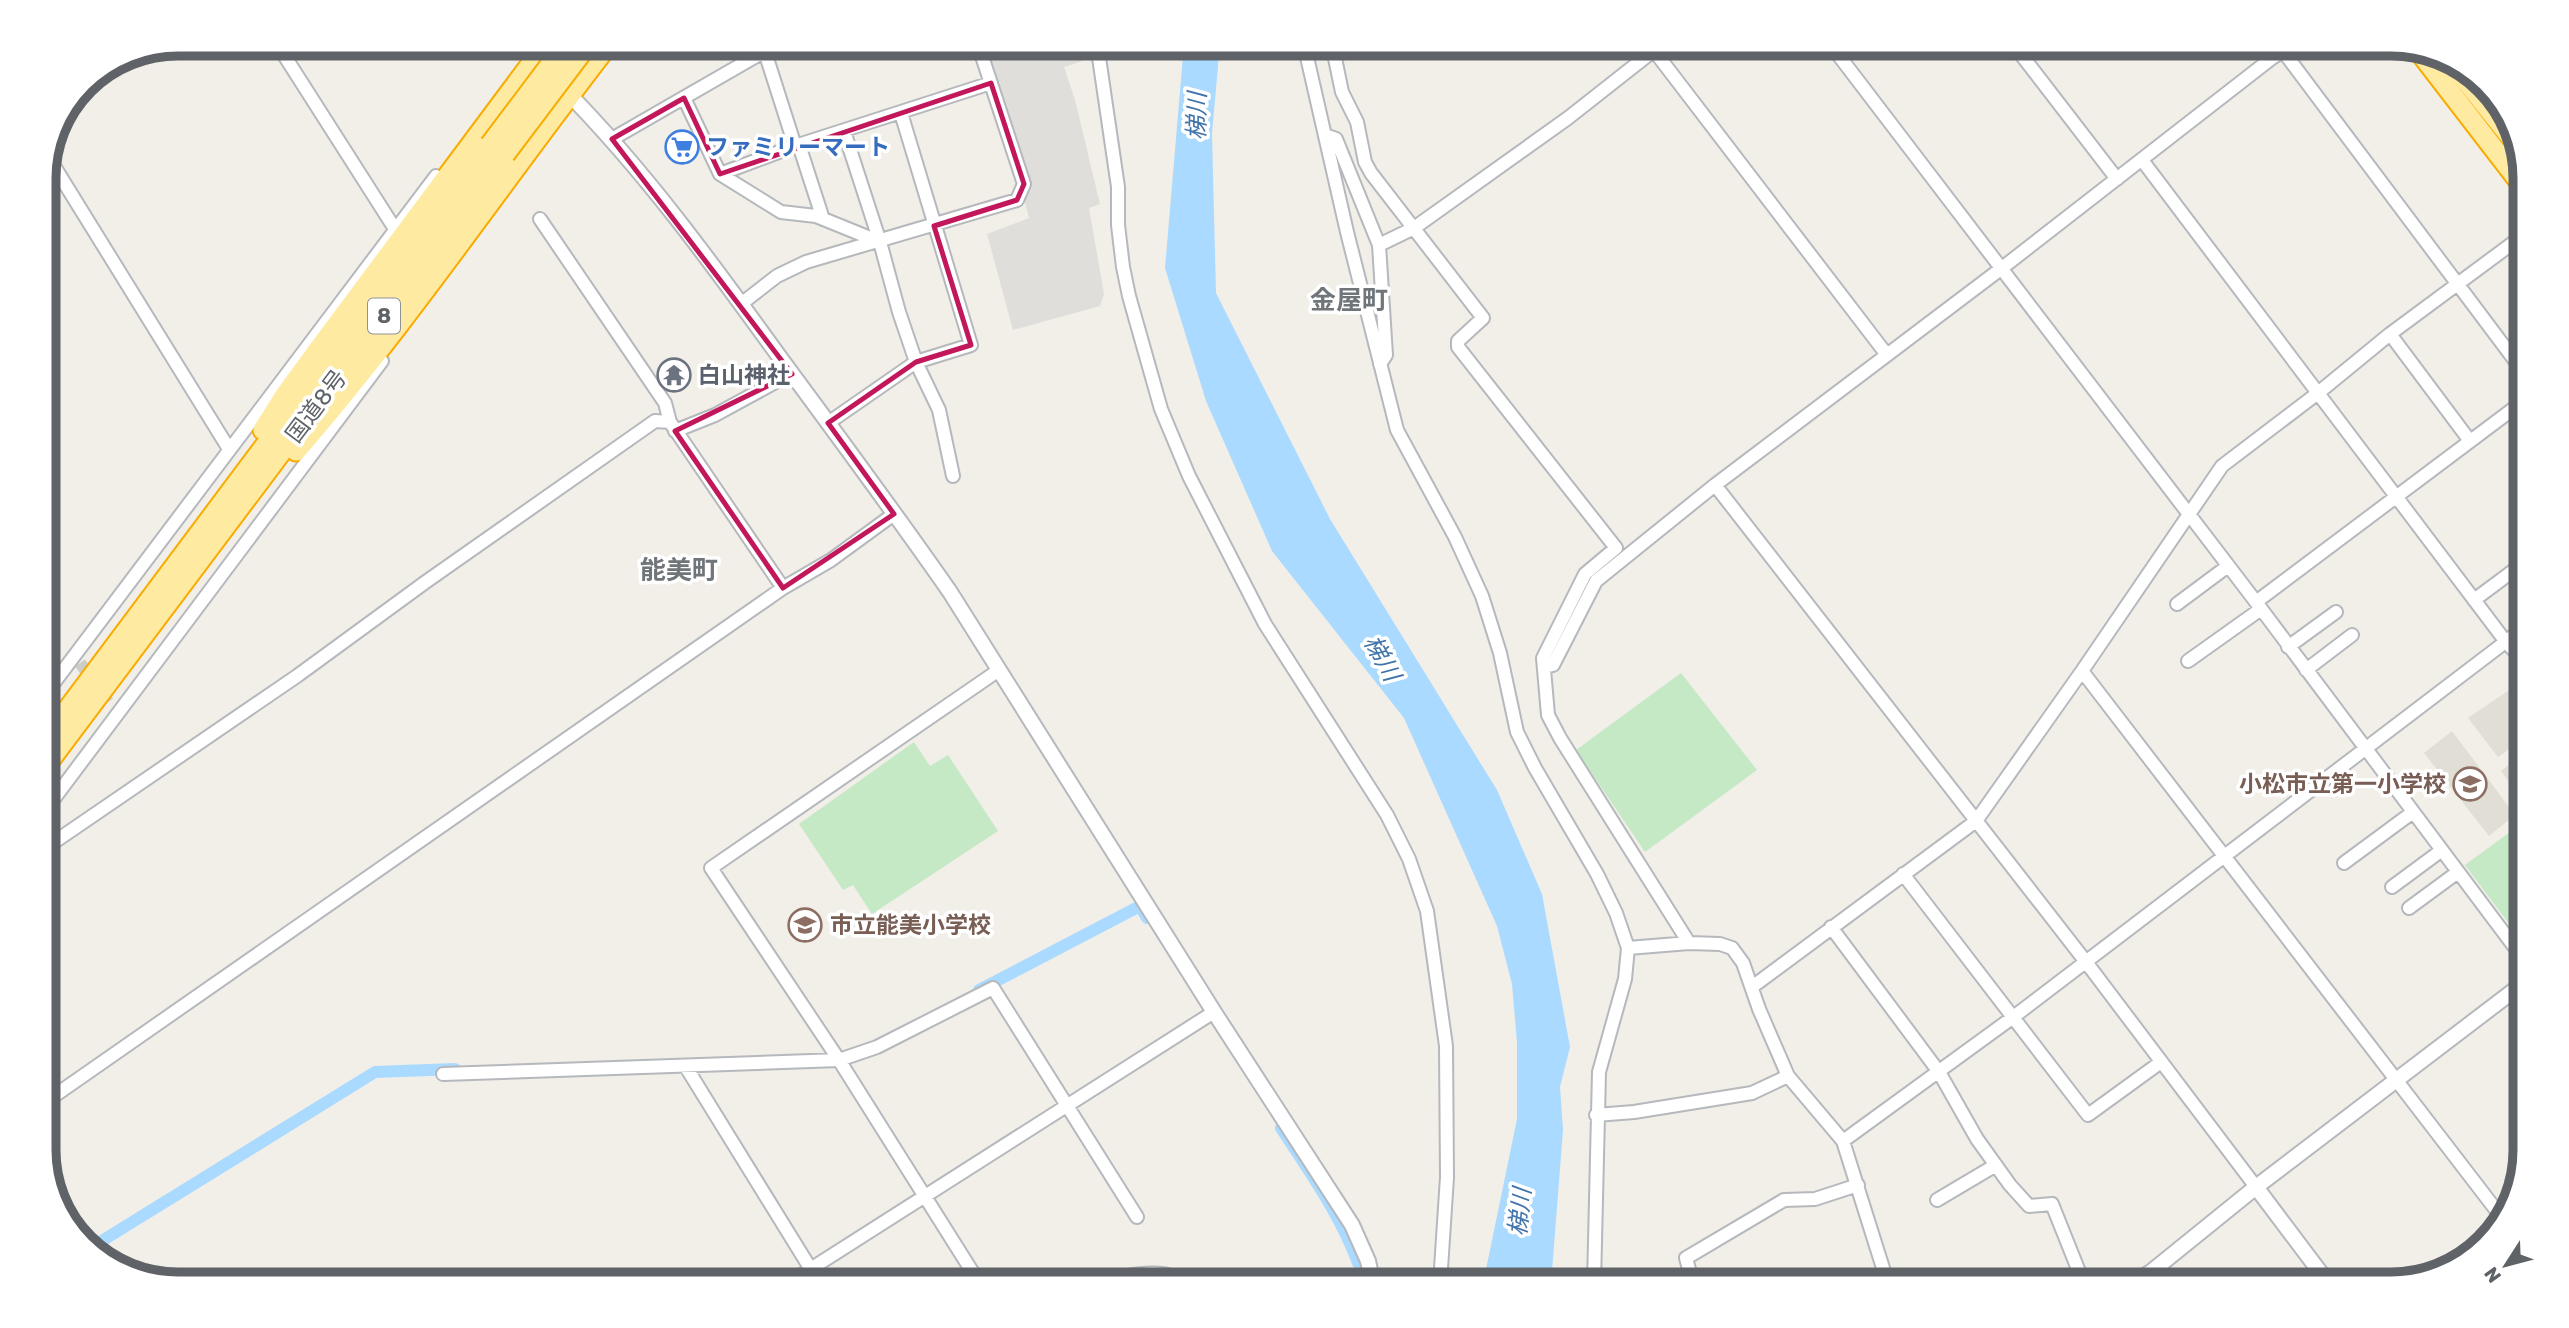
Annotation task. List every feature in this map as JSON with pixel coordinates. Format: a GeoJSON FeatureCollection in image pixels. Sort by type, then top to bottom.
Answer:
{"type":"FeatureCollection","features":[{"type":"Feature","properties":{"kind":"highway"},"geometry":{"type":"LineString","coordinates":[[491,145],[537,56]]}},
{"type":"Feature","properties":{"kind":"highway","name":"国道8号"},"geometry":{"type":"LineString","coordinates":[[56,725],[176,566],[233,503],[252,466],[557,56]]}},
{"type":"Feature","properties":{"kind":"highway","name":"国道8号"},"geometry":{"type":"LineString","coordinates":[[491,145],[576,56]]}},
{"type":"Feature","properties":{"kind":"highway"},"geometry":{"type":"LineString","coordinates":[[56,752],[169,602],[204,568],[252,466],[352,384],[599,56]]}},
{"type":"Feature","properties":{"kind":"highway"},"geometry":{"type":"LineString","coordinates":[[2427,61],[2513,173]]}},
{"type":"Feature","properties":{"kind":"highway"},"geometry":{"type":"LineString","coordinates":[[2467,82],[2500,123]]}},
{"type":"Feature","properties":{"kind":"street"},"geometry":{"type":"LineString","coordinates":[[285,56],[396,229]]}},
{"type":"Feature","properties":{"kind":"street"},"geometry":{"type":"LineString","coordinates":[[543,56],[569,94],[658,193],[950,592],[1214,1012],[1352,1225],[1370,1272]]}},
{"type":"Feature","properties":{"kind":"street"},"geometry":{"type":"LineString","coordinates":[[612,139],[758,56]]}},
{"type":"Feature","properties":{"kind":"street"},"geometry":{"type":"LineString","coordinates":[[766,56],[823,219]]}},
{"type":"Feature","properties":{"kind":"street"},"geometry":{"type":"LineString","coordinates":[[741,304],[778,276],[806,262],[1017,200],[1024,184],[982,56]]}},
{"type":"Feature","properties":{"kind":"street"},"geometry":{"type":"LineString","coordinates":[[1099,56],[1118,187],[1118,225],[1129,296],[1161,409],[1189,476],[1265,624],[1387,815],[1409,859],[1427,911],[1447,1060],[1447,1177],[1441,1272]]}},
{"type":"Feature","properties":{"kind":"street"},"geometry":{"type":"LineString","coordinates":[[1307,56],[1396,430],[1455,537],[1482,596],[1500,653],[1517,732],[1597,874],[1616,913],[1628,948],[1625,979],[1599,1072],[1594,1272]]}},
{"type":"Feature","properties":{"kind":"street"},"geometry":{"type":"LineString","coordinates":[[1334,56],[1342,92],[1357,122],[1365,162],[1371,173],[1483,318],[1458,341],[1458,347],[1616,548],[1584,574],[1543,658],[1548,715],[1689,943]]}},
{"type":"Feature","properties":{"kind":"street"},"geometry":{"type":"LineString","coordinates":[[1379,245],[1414,228],[1568,118],[1643,56]]}},
{"type":"Feature","properties":{"kind":"street"},"geometry":{"type":"LineString","coordinates":[[1663,56],[1887,355]]}},
{"type":"Feature","properties":{"kind":"street"},"geometry":{"type":"LineString","coordinates":[[1839,56],[2258,605],[2513,945]]}},
{"type":"Feature","properties":{"kind":"street"},"geometry":{"type":"LineString","coordinates":[[2022,56],[2117,179]]}},
{"type":"Feature","properties":{"kind":"street"},"geometry":{"type":"LineString","coordinates":[[1544,667],[1553,665],[1596,581],[1715,485],[2002,268],[2272,56]]}},
{"type":"Feature","properties":{"kind":"street"},"geometry":{"type":"LineString","coordinates":[[2286,56],[2513,358]]}},
{"type":"Feature","properties":{"kind":"street"},"geometry":{"type":"LineString","coordinates":[[720,174],[991,83]]}},
{"type":"Feature","properties":{"kind":"street"},"geometry":{"type":"LineString","coordinates":[[684,98],[720,174],[781,212],[816,216],[880,242]]}},
{"type":"Feature","properties":{"kind":"street"},"geometry":{"type":"LineString","coordinates":[[828,423],[916,362],[971,345],[901,113]]}},
{"type":"Feature","properties":{"kind":"street"},"geometry":{"type":"LineString","coordinates":[[844,131],[916,362],[939,410],[953,476]]}},
{"type":"Feature","properties":{"kind":"street"},"geometry":{"type":"LineString","coordinates":[[1325,135],[1336,139],[1379,245],[1386,355],[1380,365]]}},
{"type":"Feature","properties":{"kind":"street"},"geometry":{"type":"LineString","coordinates":[[56,683],[252,466],[396,229],[466,136],[491,145]]}},
{"type":"Feature","properties":{"kind":"street"},"geometry":{"type":"LineString","coordinates":[[56,795],[114,710],[508,194],[533,142]]}},
{"type":"Feature","properties":{"kind":"street"},"geometry":{"type":"LineString","coordinates":[[2142,160],[2513,649]]}},
{"type":"Feature","properties":{"kind":"street"},"geometry":{"type":"LineString","coordinates":[[56,169],[252,466]]}},
{"type":"Feature","properties":{"kind":"street"},"geometry":{"type":"LineString","coordinates":[[540,219],[665,403],[672,426],[783,588]]}},
{"type":"Feature","properties":{"kind":"street"},"geometry":{"type":"LineString","coordinates":[[1752,987],[1976,821],[2221,466],[2318,393],[2390,334],[2513,243]]}},
{"type":"Feature","properties":{"kind":"street"},"geometry":{"type":"LineString","coordinates":[[2390,334],[2470,441]]}},
{"type":"Feature","properties":{"kind":"street"},"geometry":{"type":"LineString","coordinates":[[56,841],[298,676],[427,581],[654,421],[672,426],[715,415],[781,379],[795,378]]}},
{"type":"Feature","properties":{"kind":"street"},"geometry":{"type":"LineString","coordinates":[[2188,661],[2389,500],[2396,498],[2513,409]]}},
{"type":"Feature","properties":{"kind":"street"},"geometry":{"type":"LineString","coordinates":[[1715,485],[2086,962],[2320,1272]]}},
{"type":"Feature","properties":{"kind":"street"},"geometry":{"type":"LineString","coordinates":[[56,1095],[408,847],[783,588],[831,560],[894,514]]}},
{"type":"Feature","properties":{"kind":"street"},"geometry":{"type":"LineString","coordinates":[[2177,604],[2228,566]]}},
{"type":"Feature","properties":{"kind":"street"},"geometry":{"type":"LineString","coordinates":[[2474,600],[2513,571]]}},
{"type":"Feature","properties":{"kind":"street"},"geometry":{"type":"LineString","coordinates":[[2288,647],[2336,612]]}},
{"type":"Feature","properties":{"kind":"street"},"geometry":{"type":"LineString","coordinates":[[2306,670],[2352,635]]}},
{"type":"Feature","properties":{"kind":"street"},"geometry":{"type":"LineString","coordinates":[[1843,1141],[2012,1018],[2513,636]]}},
{"type":"Feature","properties":{"kind":"street"},"geometry":{"type":"LineString","coordinates":[[973,1272],[839,1060],[711,869],[999,670]]}},
{"type":"Feature","properties":{"kind":"street"},"geometry":{"type":"LineString","coordinates":[[2082,671],[2497,1211]]}},
{"type":"Feature","properties":{"kind":"street"},"geometry":{"type":"LineString","coordinates":[[2344,863],[2413,812]]}},
{"type":"Feature","properties":{"kind":"street"},"geometry":{"type":"LineString","coordinates":[[2392,887],[2442,850]]}},
{"type":"Feature","properties":{"kind":"street"},"geometry":{"type":"LineString","coordinates":[[2409,908],[2458,872]]}},
{"type":"Feature","properties":{"kind":"street"},"geometry":{"type":"LineString","coordinates":[[1903,874],[2088,1115],[2161,1062]]}},
{"type":"Feature","properties":{"kind":"street"},"geometry":{"type":"LineString","coordinates":[[1831,927],[1939,1072],[1977,1139],[1996,1165],[2029,1206],[2052,1205],[2079,1272]]}},
{"type":"Feature","properties":{"kind":"street"},"geometry":{"type":"LineString","coordinates":[[1628,948],[1689,943],[1720,944],[1732,948],[1743,963],[1788,1076],[1843,1141],[1884,1272]]}},
{"type":"Feature","properties":{"kind":"street"},"geometry":{"type":"LineString","coordinates":[[443,1074],[839,1060],[877,1047],[993,988],[1137,1217]]}},
{"type":"Feature","properties":{"kind":"street"},"geometry":{"type":"LineString","coordinates":[[2151,1272],[2256,1187],[2513,991]]}},
{"type":"Feature","properties":{"kind":"street"},"geometry":{"type":"LineString","coordinates":[[806,1272],[1214,1012]]}},
{"type":"Feature","properties":{"kind":"street"},"geometry":{"type":"LineString","coordinates":[[686,1067],[813,1272]]}},
{"type":"Feature","properties":{"kind":"street"},"geometry":{"type":"LineString","coordinates":[[1596,1115],[1634,1112],[1752,1093],[1788,1076]]}},
{"type":"Feature","properties":{"kind":"street"},"geometry":{"type":"LineString","coordinates":[[1937,1200],[1996,1165]]}},
{"type":"Feature","properties":{"kind":"street"},"geometry":{"type":"LineString","coordinates":[[1690,1272],[1686,1258],[1784,1200],[1815,1199],[1858,1185]]}},
{"type":"Feature","properties":{"kind":"highlighted area"},"geometry":{"type":"Polygon","coordinates":[[[991,83],[1024,184],[1017,200],[934,226],[971,345],[916,362],[828,423],[894,514],[783,588],[675,431],[792,374],[612,139],[684,98],[720,174],[991,83]]]}},
{"type":"Feature","properties":{"kind":"shaded area"},"geometry":{"type":"Polygon","coordinates":[[[987,56],[1082,56],[1082,61],[1064,67],[1075,100],[1100,204],[1089,208],[1104,294],[1100,306],[1013,330],[987,234],[1029,218],[987,56]]]}},
{"type":"Feature","properties":{"kind":"shaded area"},"geometry":{"type":"Polygon","coordinates":[[[2513,687],[2513,746],[2498,757],[2468,718],[2513,687]]]}},
{"type":"Feature","properties":{"kind":"shaded area","name":"小松市立第一小学校"},"geometry":{"type":"Polygon","coordinates":[[[2452,731],[2513,812],[2513,817],[2489,836],[2424,753],[2452,731]]]}},
{"type":"Feature","properties":{"kind":"shaded area"},"geometry":{"type":"Polygon","coordinates":[[[2513,762],[2513,788],[2501,771],[2513,762]]]}},
{"type":"Feature","properties":{"kind":"green space"},"geometry":{"type":"Polygon","coordinates":[[[1681,673],[1757,770],[1645,852],[1576,750],[1681,673]]]}},
{"type":"Feature","properties":{"kind":"green space"},"geometry":{"type":"Polygon","coordinates":[[[914,742],[930,766],[948,755],[998,831],[872,914],[853,885],[843,890],[799,824],[914,742]]]}},
{"type":"Feature","properties":{"kind":"green space"},"geometry":{"type":"Polygon","coordinates":[[[2513,830],[2513,929],[2465,865],[2513,830]]]}},
{"type":"Feature","properties":{"kind":"water","name":"梯川"},"geometry":{"type":"Polygon","coordinates":[[[1183,56],[1219,56],[1212,133],[1216,293],[1330,519],[1497,790],[1542,894],[1570,1047],[1560,1087],[1563,1130],[1552,1272],[1485,1272],[1517,1119],[1517,1042],[1512,984],[1497,926],[1404,718],[1272,551],[1206,401],[1165,268],[1183,56]]]}},
{"type":"Feature","properties":{"kind":"waterway"},"geometry":{"type":"LineString","coordinates":[[979,990],[1140,906],[1147,918]]}},
{"type":"Feature","properties":{"kind":"waterway"},"geometry":{"type":"LineString","coordinates":[[98,1243],[375,1072],[455,1069]]}},
{"type":"Feature","properties":{"kind":"waterway"},"geometry":{"type":"LineString","coordinates":[[1281,1128],[1333,1210],[1358,1263]]}},
{"type":"Feature","properties":{"kind":"tunnel"},"geometry":{"type":"LineString","coordinates":[[80,663],[111,706]]}},
{"type":"Feature","properties":{"kind":"place","name":"ファミリーマート"},"geometry":{"type":"Point","coordinates":[682,147]}},
{"type":"Feature","properties":{"kind":"place","name":"白山神社"},"geometry":{"type":"Point","coordinates":[674,375]}},
{"type":"Feature","properties":{"kind":"place","name":"小松市立第一小学校"},"geometry":{"type":"Point","coordinates":[2470,784]}},
{"type":"Feature","properties":{"kind":"place","name":"市立能美小学校"},"geometry":{"type":"Point","coordinates":[805,925]}},
{"type":"Feature","properties":{"kind":"district","name":"金屋町"},"geometry":{"type":"Point","coordinates":[1349,300]}},
{"type":"Feature","properties":{"kind":"district","name":"能美町"},"geometry":{"type":"Point","coordinates":[679,570]}}]}
